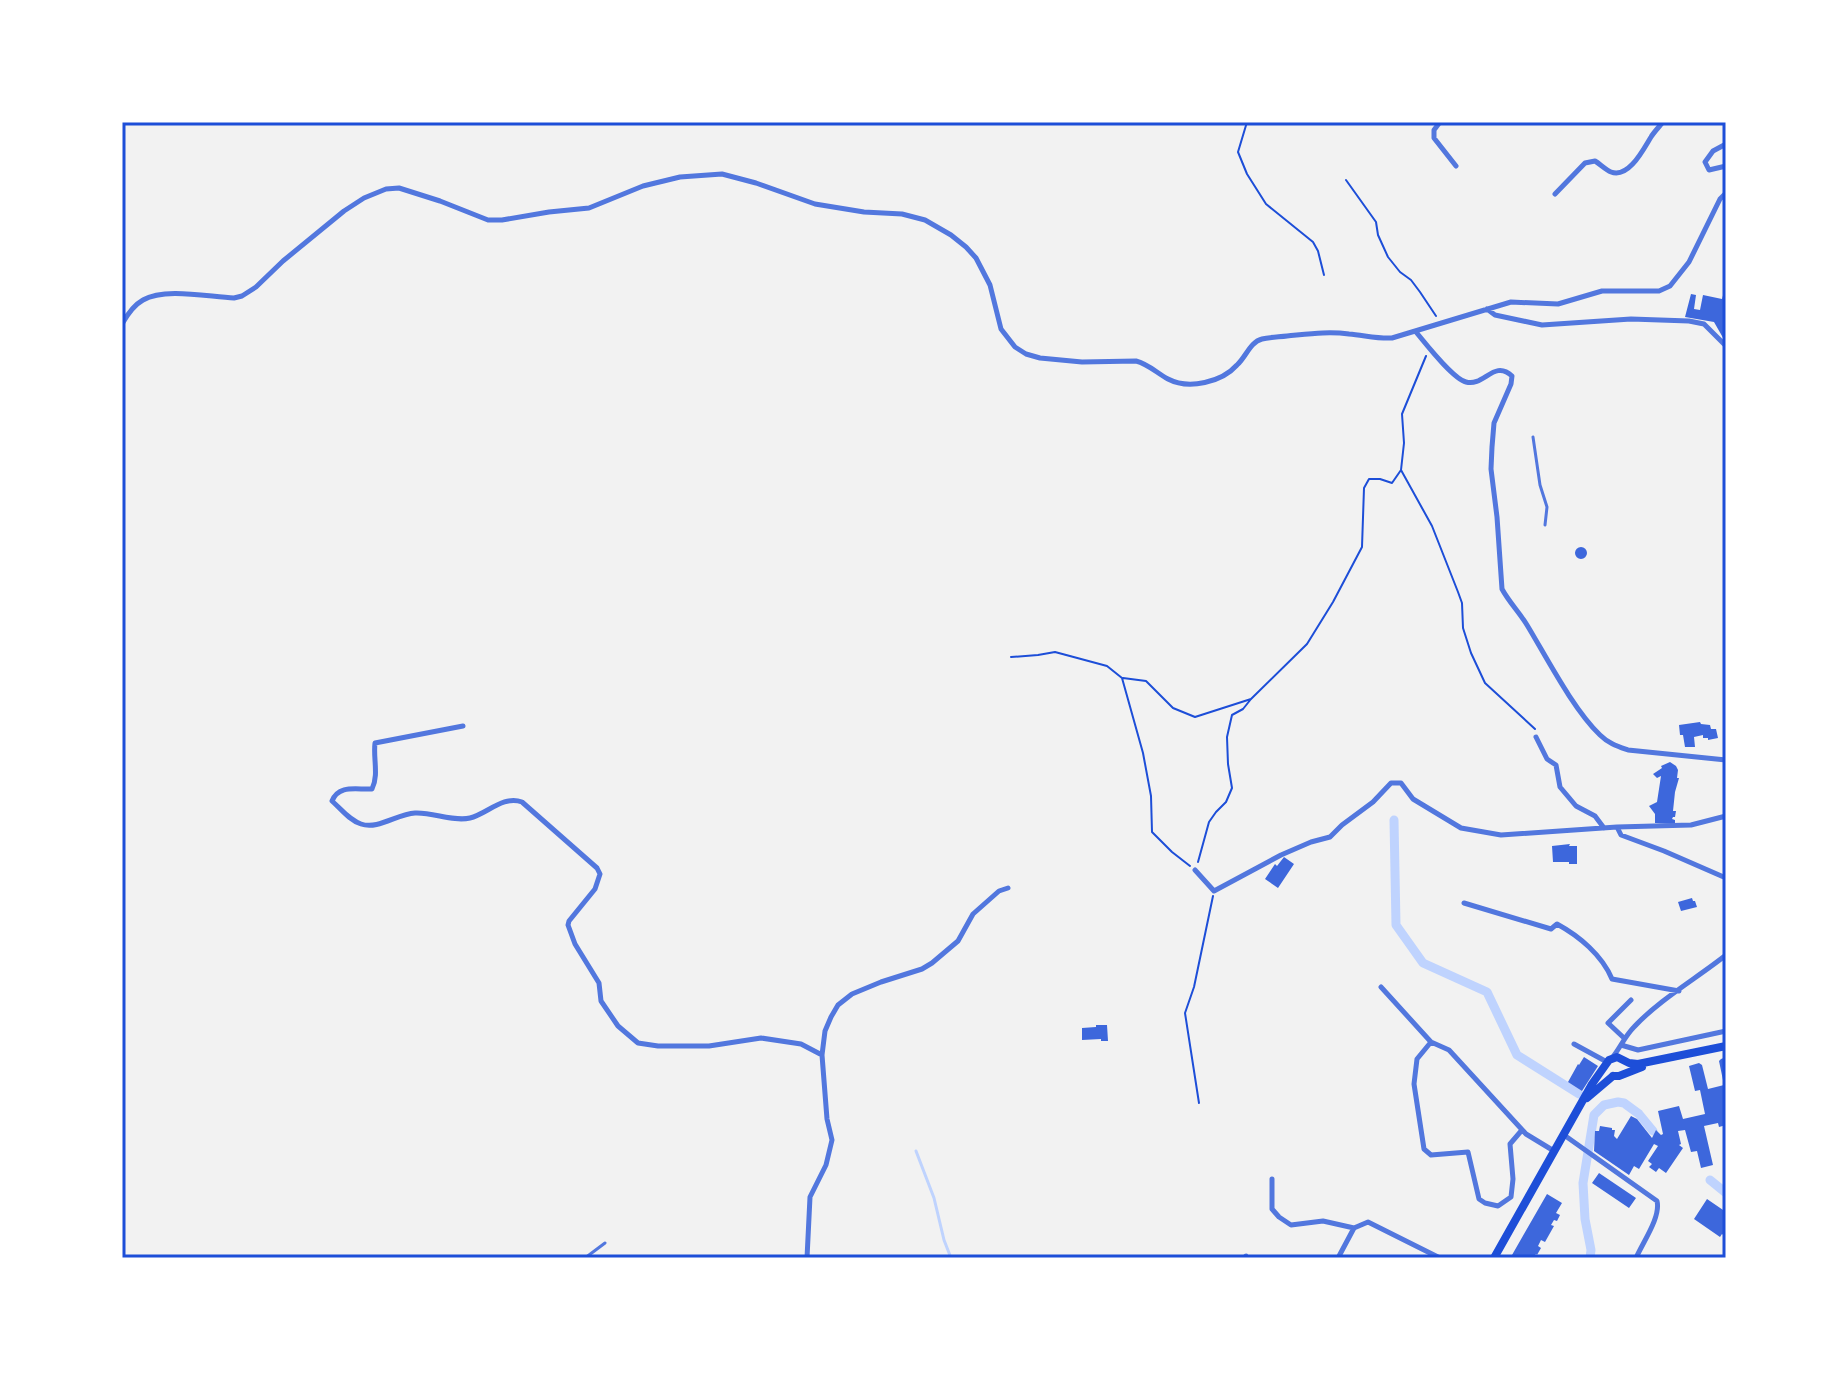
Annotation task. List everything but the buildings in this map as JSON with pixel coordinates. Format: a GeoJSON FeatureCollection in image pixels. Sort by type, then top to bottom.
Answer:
{"type":"FeatureCollection","features":[{"type":"Feature","properties":{"kind":"main road"},"geometry":{"type":"LineString","coordinates":[[1614,1061],[1608,1072],[1617,1075],[1726,1046]]}},
{"type":"Feature","properties":{"kind":"main road"},"geometry":{"type":"LineString","coordinates":[[1614,1061],[1638,1064],[1662,1061]]}},
{"type":"Feature","properties":{"kind":"main road"},"geometry":{"type":"LineString","coordinates":[[1584,1101],[1626,1068],[1614,1061]]}},
{"type":"Feature","properties":{"kind":"main road"},"geometry":{"type":"LineString","coordinates":[[1494,1258],[1592,1084],[1614,1061]]}},
{"type":"Feature","properties":{"kind":"street"},"geometry":{"type":"LineString","coordinates":[[1440,122],[1434,130],[1434,138],[1456,166]]}},
{"type":"Feature","properties":{"kind":"street"},"geometry":{"type":"LineString","coordinates":[[1555,194],[1585,163],[1595,161],[1616,173],[1627,170],[1663,122]]}},
{"type":"Feature","properties":{"kind":"street"},"geometry":{"type":"LineString","coordinates":[[1726,144],[1713,151],[1705,162],[1709,170],[1726,166]]}},
{"type":"Feature","properties":{"kind":"street"},"geometry":{"type":"LineString","coordinates":[[122,324],[128,313],[143,300],[158,295],[242,296],[344,211],[386,189],[408,190],[488,220],[502,220],[589,208],[643,186],[680,177],[722,174],[815,204],[913,216],[951,235],[966,247],[983,270],[1001,329],[1015,347],[1026,354],[1082,362],[1142,362],[1178,383],[1199,383],[1236,368],[1254,343],[1265,338],[1345,333],[1384,338],[1440,325],[1511,302],[1558,304],[1602,291],[1659,291],[1670,286],[1689,262],[1720,199],[1726,193]]}},
{"type":"Feature","properties":{"kind":"street"},"geometry":{"type":"LineString","coordinates":[[1486,308],[1495,315],[1542,325],[1631,319],[1689,321],[1704,324],[1726,346]]}},
{"type":"Feature","properties":{"kind":"street"},"geometry":{"type":"LineString","coordinates":[[1415,331],[1450,372],[1463,382],[1471,383],[1498,370],[1512,376],[1494,423],[1492,447],[1491,469],[1502,589],[1577,707],[1601,736],[1613,745],[1628,750],[1726,760]]}},
{"type":"Feature","properties":{"kind":"street"},"geometry":{"type":"LineString","coordinates":[[463,726],[375,743],[376,780],[372,789],[342,790],[332,801],[349,817],[366,825],[415,813],[467,819],[517,799],[597,868],[600,874],[598,884],[568,925],[575,944],[599,983],[601,1001],[627,1035],[638,1043],[658,1046],[709,1046],[761,1038],[801,1044],[822,1055]]}},
{"type":"Feature","properties":{"kind":"street"},"geometry":{"type":"LineString","coordinates":[[1536,737],[1547,759],[1556,765],[1560,787],[1576,806],[1595,816],[1604,828]]}},
{"type":"Feature","properties":{"kind":"street"},"geometry":{"type":"LineString","coordinates":[[1195,870],[1214,891],[1281,855],[1330,837],[1391,783],[1401,783],[1413,799],[1461,828],[1501,835],[1691,825],[1726,816]]}},
{"type":"Feature","properties":{"kind":"street"},"geometry":{"type":"LineString","coordinates":[[1617,827],[1621,835],[1726,878]]}},
{"type":"Feature","properties":{"kind":"street"},"geometry":{"type":"LineString","coordinates":[[807,1258],[810,1197],[826,1165],[832,1140],[827,1119],[822,1055],[825,1031],[838,1005],[852,994],[932,963],[958,941],[973,914],[999,891],[1008,888]]}},
{"type":"Feature","properties":{"kind":"street"},"geometry":{"type":"LineString","coordinates":[[1464,903],[1551,929],[1557,924],[1572,932],[1598,957],[1612,979],[1679,991]]}},
{"type":"Feature","properties":{"kind":"street"},"geometry":{"type":"LineString","coordinates":[[1574,1044],[1614,1061],[1624,1038],[1650,1012],[1726,955]]}},
{"type":"Feature","properties":{"kind":"street"},"geometry":{"type":"LineString","coordinates":[[1381,987],[1431,1042],[1449,1050],[1522,1130],[1555,1152]]}},
{"type":"Feature","properties":{"kind":"street"},"geometry":{"type":"LineString","coordinates":[[1624,1038],[1608,1023],[1631,1000]]}},
{"type":"Feature","properties":{"kind":"street"},"geometry":{"type":"LineString","coordinates":[[1621,1046],[1638,1050],[1726,1031]]}},
{"type":"Feature","properties":{"kind":"street"},"geometry":{"type":"LineString","coordinates":[[1431,1042],[1417,1059],[1414,1084],[1424,1149],[1431,1155],[1468,1152],[1479,1199],[1485,1203],[1498,1206],[1511,1197],[1510,1144],[1522,1130]]}},
{"type":"Feature","properties":{"kind":"street"},"geometry":{"type":"LineString","coordinates":[[1564,1135],[1657,1201],[1656,1216],[1636,1258]]}},
{"type":"Feature","properties":{"kind":"street"},"geometry":{"type":"LineString","coordinates":[[1272,1179],[1272,1209],[1291,1225],[1323,1221],[1354,1228],[1368,1222],[1440,1258]]}},
{"type":"Feature","properties":{"kind":"street"},"geometry":{"type":"LineString","coordinates":[[1338,1258],[1354,1228]]}},
{"type":"Feature","properties":{"kind":"lane"},"geometry":{"type":"LineString","coordinates":[[1533,437],[1540,485],[1547,507],[1545,525]]}},
{"type":"Feature","properties":{"kind":"lane"},"geometry":{"type":"LineString","coordinates":[[585,1258],[605,1243]]}},
{"type":"Feature","properties":{"kind":"path"},"geometry":{"type":"LineString","coordinates":[[1247,122],[1238,152],[1247,174],[1266,204],[1313,242],[1324,275]]}},
{"type":"Feature","properties":{"kind":"path"},"geometry":{"type":"LineString","coordinates":[[1346,180],[1376,222],[1388,257],[1411,280],[1440,325]]}},
{"type":"Feature","properties":{"kind":"path"},"geometry":{"type":"LineString","coordinates":[[1122,678],[1143,753],[1151,796],[1152,832],[1195,870],[1209,822],[1226,802],[1232,788],[1227,737],[1232,715],[1243,709],[1307,644],[1333,602],[1362,547],[1364,488],[1369,479],[1392,483],[1401,470],[1404,443],[1402,414],[1430,348]]}},
{"type":"Feature","properties":{"kind":"path"},"geometry":{"type":"LineString","coordinates":[[1401,470],[1432,526],[1462,603],[1463,628],[1485,683],[1535,729],[1536,737]]}},
{"type":"Feature","properties":{"kind":"path"},"geometry":{"type":"LineString","coordinates":[[1011,657],[1055,652],[1107,666],[1122,678],[1146,681],[1173,708],[1195,717],[1251,699]]}},
{"type":"Feature","properties":{"kind":"path"},"geometry":{"type":"LineString","coordinates":[[1199,1103],[1185,1013],[1194,987],[1214,891]]}},
{"type":"Feature","properties":{"kind":"waterway"},"geometry":{"type":"LineString","coordinates":[[1394,820],[1396,925],[1423,963],[1487,992],[1517,1055],[1579,1094]]}},
{"type":"Feature","properties":{"kind":"waterway"},"geometry":{"type":"LineString","coordinates":[[1590,1258],[1583,1183],[1594,1115],[1604,1105],[1624,1103],[1639,1114],[1653,1131]]}},
{"type":"Feature","properties":{"kind":"waterway"},"geometry":{"type":"LineString","coordinates":[[916,1151],[934,1198],[951,1258]]}},
{"type":"Feature","properties":{"kind":"waterway"},"geometry":{"type":"LineString","coordinates":[[1710,1180],[1726,1193]]}}]}
